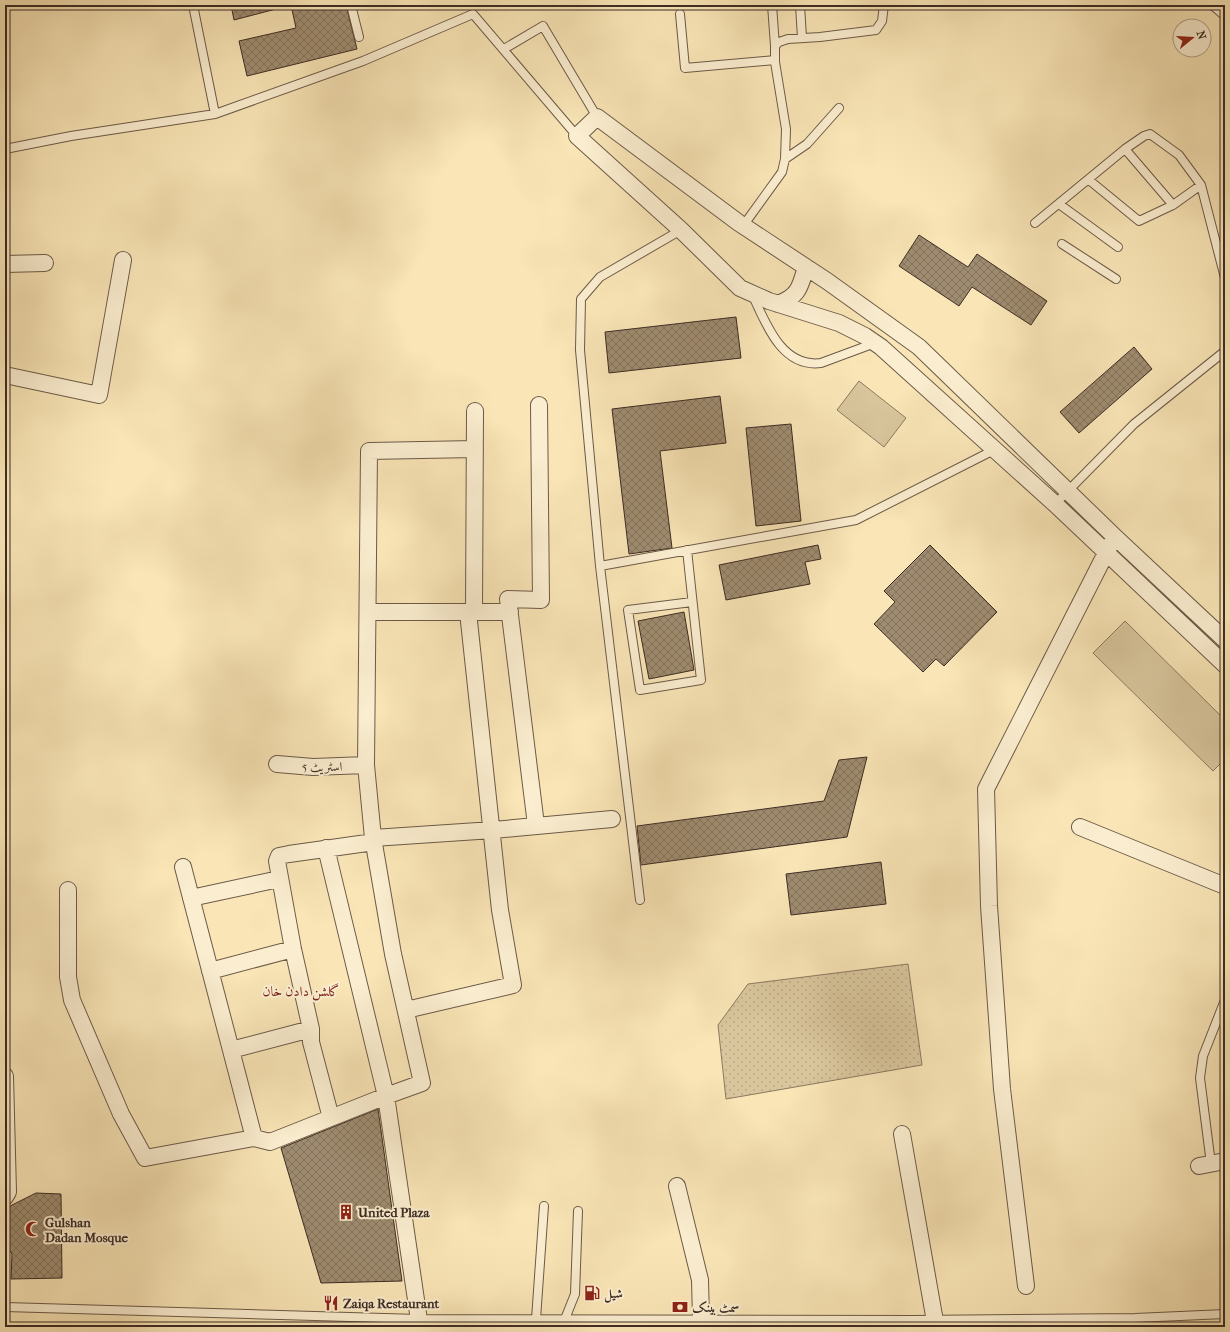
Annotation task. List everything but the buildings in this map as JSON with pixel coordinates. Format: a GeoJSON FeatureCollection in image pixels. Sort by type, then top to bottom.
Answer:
{"type":"FeatureCollection","features":[{"type":"Feature","properties":{"kind":"street"},"geometry":{"type":"LineString","coordinates":[[1225,640],[1114,536],[935,361],[894,329],[806,267],[743,226],[597,117],[577,136],[681,230],[740,288],[752,295],[838,324],[878,345],[1055,504],[1225,665]]}},
{"type":"Feature","properties":{"kind":"street"},"geometry":{"type":"LineString","coordinates":[[5,376],[99,395],[123,260]]}},
{"type":"Feature","properties":{"kind":"street"},"geometry":{"type":"LineString","coordinates":[[5,264],[45,263]]}},
{"type":"Feature","properties":{"kind":"street"},"geometry":{"type":"LineString","coordinates":[[778,304],[790,300],[800,289],[806,267]]}},
{"type":"Feature","properties":{"kind":"street"},"geometry":{"type":"LineString","coordinates":[[878,345],[894,329]]}},
{"type":"Feature","properties":{"kind":"street"},"geometry":{"type":"LineString","coordinates":[[536,825],[508,599],[541,600],[539,405]]}},
{"type":"Feature","properties":{"kind":"street"},"geometry":{"type":"LineString","coordinates":[[406,1010],[513,985],[500,910],[471,612],[475,411]]}},
{"type":"Feature","properties":{"kind":"street"},"geometry":{"type":"LineString","coordinates":[[68,890],[68,977],[72,1000],[121,1114],[145,1158],[254,1138],[270,1142],[422,1083],[393,954],[373,840],[366,765],[369,451],[475,449]]}},
{"type":"Feature","properties":{"kind":"street"},"geometry":{"type":"LineString","coordinates":[[1026,1286],[1002,1089],[989,906],[986,789],[1114,536]]}},
{"type":"Feature","properties":{"kind":"street"},"geometry":{"type":"LineString","coordinates":[[368,612],[510,612]]}},
{"type":"Feature","properties":{"kind":"street","name":"اسٹریٹ 5"},"geometry":{"type":"LineString","coordinates":[[277,764],[313,767],[366,765]]}},
{"type":"Feature","properties":{"kind":"street"},"geometry":{"type":"LineString","coordinates":[[331,1118],[310,1042],[311,1029],[279,879],[277,861],[279,856],[373,840],[612,819]]}},
{"type":"Feature","properties":{"kind":"street"},"geometry":{"type":"LineString","coordinates":[[1080,827],[1225,886]]}},
{"type":"Feature","properties":{"kind":"street"},"geometry":{"type":"LineString","coordinates":[[326,848],[386,1096],[419,1323]]}},
{"type":"Feature","properties":{"kind":"street"},"geometry":{"type":"LineString","coordinates":[[183,867],[254,1138]]}},
{"type":"Feature","properties":{"kind":"street"},"geometry":{"type":"LineString","coordinates":[[191,898],[279,879]]}},
{"type":"Feature","properties":{"kind":"street"},"geometry":{"type":"LineString","coordinates":[[210,971],[293,949]]}},
{"type":"Feature","properties":{"kind":"street"},"geometry":{"type":"LineString","coordinates":[[231,1050],[311,1029]]}},
{"type":"Feature","properties":{"kind":"street"},"geometry":{"type":"LineString","coordinates":[[5,1076],[8,1192],[5,1197]]}},
{"type":"Feature","properties":{"kind":"street"},"geometry":{"type":"LineString","coordinates":[[902,1134],[936,1323]]}},
{"type":"Feature","properties":{"kind":"street"},"geometry":{"type":"LineString","coordinates":[[677,1186],[700,1280],[701,1319]]}},
{"type":"Feature","properties":{"kind":"lane"},"geometry":{"type":"LineString","coordinates":[[193,5],[215,114]]}},
{"type":"Feature","properties":{"kind":"lane"},"geometry":{"type":"LineString","coordinates":[[351,5],[359,37]]}},
{"type":"Feature","properties":{"kind":"lane"},"geometry":{"type":"LineString","coordinates":[[743,226],[782,172],[785,159],[786,129],[775,60],[772,5]]}},
{"type":"Feature","properties":{"kind":"lane"},"geometry":{"type":"LineString","coordinates":[[800,5],[802,38]]}},
{"type":"Feature","properties":{"kind":"lane"},"geometry":{"type":"LineString","coordinates":[[775,46],[779,42],[788,39],[876,30],[882,20],[884,5]]}},
{"type":"Feature","properties":{"kind":"lane"},"geometry":{"type":"LineString","coordinates":[[1212,5],[1225,16]]}},
{"type":"Feature","properties":{"kind":"lane"},"geometry":{"type":"LineString","coordinates":[[5,149],[71,136],[215,114],[363,60],[473,14],[577,136]]}},
{"type":"Feature","properties":{"kind":"lane"},"geometry":{"type":"LineString","coordinates":[[680,14],[685,68],[775,60]]}},
{"type":"Feature","properties":{"kind":"lane"},"geometry":{"type":"LineString","coordinates":[[504,50],[543,26],[597,117]]}},
{"type":"Feature","properties":{"kind":"lane"},"geometry":{"type":"LineString","coordinates":[[785,159],[806,144],[839,108]]}},
{"type":"Feature","properties":{"kind":"lane"},"geometry":{"type":"LineString","coordinates":[[1035,223],[1125,149],[1144,136],[1150,134],[1179,155],[1201,185],[1225,278]]}},
{"type":"Feature","properties":{"kind":"lane"},"geometry":{"type":"LineString","coordinates":[[1125,149],[1173,205]]}},
{"type":"Feature","properties":{"kind":"lane"},"geometry":{"type":"LineString","coordinates":[[1089,180],[1139,221],[1173,205],[1201,185]]}},
{"type":"Feature","properties":{"kind":"lane"},"geometry":{"type":"LineString","coordinates":[[1059,204],[1118,246]]}},
{"type":"Feature","properties":{"kind":"lane"},"geometry":{"type":"LineString","coordinates":[[640,900],[600,566],[580,350],[581,299],[600,277],[681,230]]}},
{"type":"Feature","properties":{"kind":"lane"},"geometry":{"type":"LineString","coordinates":[[1062,244],[1116,279]]}},
{"type":"Feature","properties":{"kind":"lane"},"geometry":{"type":"LineString","coordinates":[[752,295],[767,326],[776,340],[785,351],[801,361],[812,364],[821,363],[878,345]]}},
{"type":"Feature","properties":{"kind":"lane"},"geometry":{"type":"LineString","coordinates":[[1055,504],[1134,424],[1225,351]]}},
{"type":"Feature","properties":{"kind":"lane"},"geometry":{"type":"LineString","coordinates":[[600,566],[856,520],[994,450]]}},
{"type":"Feature","properties":{"kind":"lane"},"geometry":{"type":"LineString","coordinates":[[687,550],[701,680],[640,690],[628,610],[692,602]]}},
{"type":"Feature","properties":{"kind":"lane"},"geometry":{"type":"LineString","coordinates":[[1211,1164],[1200,1078],[1203,1056],[1225,1000]]}},
{"type":"Feature","properties":{"kind":"lane"},"geometry":{"type":"LineString","coordinates":[[536,1318],[544,1206]]}},
{"type":"Feature","properties":{"kind":"lane"},"geometry":{"type":"LineString","coordinates":[[564,1318],[575,1294],[578,1211]]}},
{"type":"Feature","properties":{"kind":"lane"},"geometry":{"type":"LineString","coordinates":[[5,1307],[419,1323],[536,1318],[936,1323],[1225,1314]]}},
{"type":"Feature","properties":{"kind":"shaded area"},"geometry":{"type":"Polygon","coordinates":[[[859,381],[906,418],[884,447],[837,410],[859,381]]]}},
{"type":"Feature","properties":{"kind":"shaded area"},"geometry":{"type":"Polygon","coordinates":[[[1125,621],[1225,720],[1225,759],[1213,771],[1093,653],[1125,621]]]}},
{"type":"Feature","properties":{"kind":"shaded area"},"geometry":{"type":"Polygon","coordinates":[[[908,964],[922,1065],[726,1099],[718,1025],[748,984],[908,964]]]}},
{"type":"Feature","properties":{"kind":"place","name":"United Plaza"},"geometry":{"type":"Point","coordinates":[346,1212]}},
{"type":"Feature","properties":{"kind":"place","name":"Gulshan Dadan Mosque"},"geometry":{"type":"Point","coordinates":[33,1229]}},
{"type":"Feature","properties":{"kind":"place","name":"شیل"},"geometry":{"type":"Point","coordinates":[592,1293]}},
{"type":"Feature","properties":{"kind":"place","name":"Zaiqa Restaurant"},"geometry":{"type":"Point","coordinates":[331,1303]}},
{"type":"Feature","properties":{"kind":"place","name":"سمٹ بینک"},"geometry":{"type":"Point","coordinates":[680,1307]}},
{"type":"Feature","properties":{"kind":"district","name":"گلشن دادن خان"},"geometry":{"type":"Point","coordinates":[301,991]}}]}
